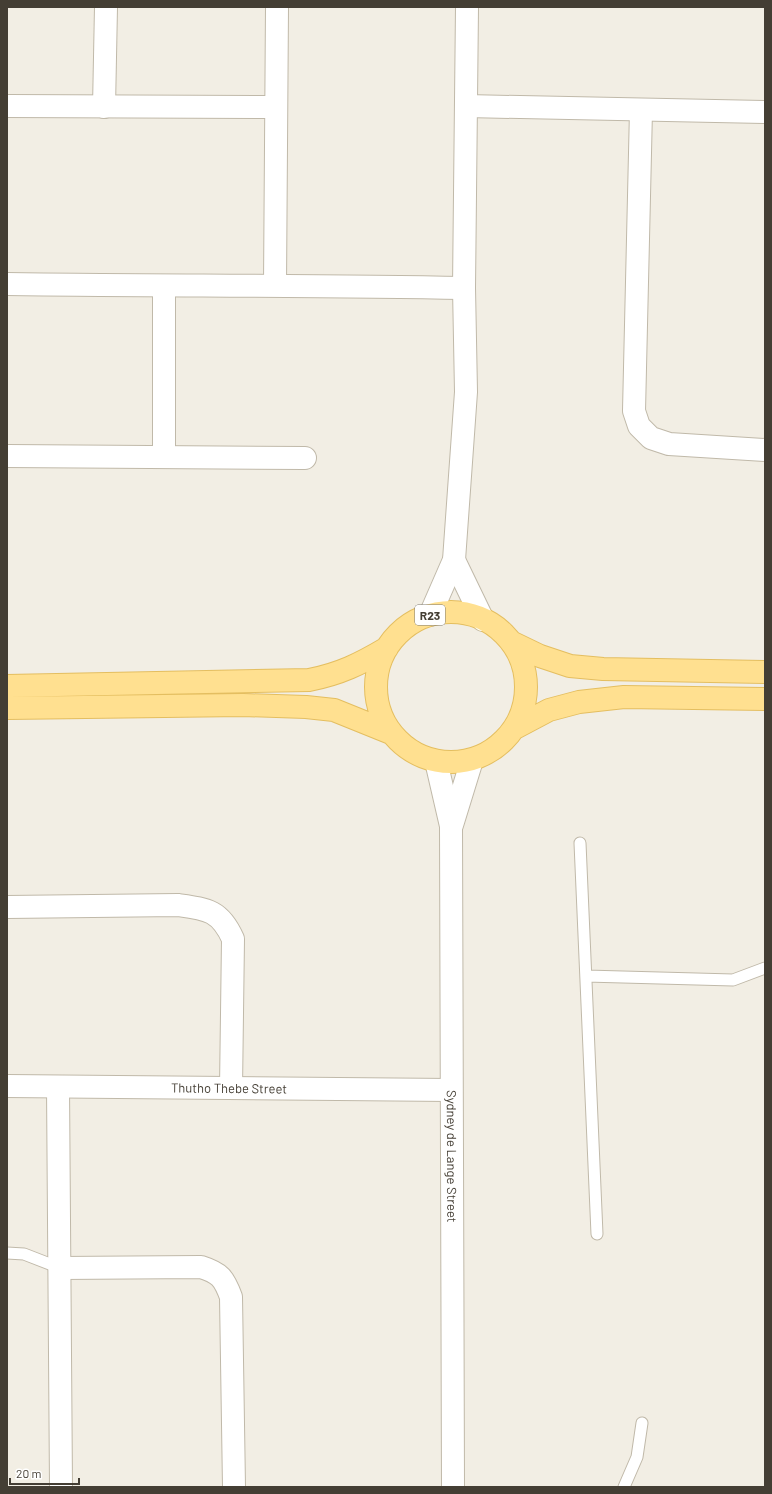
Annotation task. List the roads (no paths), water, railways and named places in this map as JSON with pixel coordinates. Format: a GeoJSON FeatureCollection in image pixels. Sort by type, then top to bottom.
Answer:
{"type":"FeatureCollection","features":[{"type":"Feature","properties":{"kind":"main road","name":"R23"},"geometry":{"type":"LineString","coordinates":[[448,613],[466,614],[483,620],[498,629],[511,642],[524,669],[526,693],[522,711],[514,728],[503,741],[488,753],[472,760],[436,761],[418,756],[391,733],[382,717],[376,700],[377,676],[380,664],[387,648],[399,634],[413,622],[430,615],[448,613]]}},
{"type":"Feature","properties":{"kind":"main road","name":"R23"},"geometry":{"type":"LineString","coordinates":[[511,642],[540,656],[570,666],[603,669],[765,672]]}},
{"type":"Feature","properties":{"kind":"main road","name":"R23"},"geometry":{"type":"LineString","coordinates":[[7,686],[308,680],[333,675],[351,668],[387,648]]}},
{"type":"Feature","properties":{"kind":"main road","name":"R23"},"geometry":{"type":"LineString","coordinates":[[514,728],[549,710],[579,702],[624,697],[765,699]]}},
{"type":"Feature","properties":{"kind":"main road","name":"R23"},"geometry":{"type":"LineString","coordinates":[[7,708],[235,705],[306,707],[334,710],[391,733]]}},
{"type":"Feature","properties":{"kind":"street"},"geometry":{"type":"LineString","coordinates":[[104,107],[106,7]]}},
{"type":"Feature","properties":{"kind":"street"},"geometry":{"type":"LineString","coordinates":[[275,285],[277,7]]}},
{"type":"Feature","properties":{"kind":"street"},"geometry":{"type":"LineString","coordinates":[[430,615],[454,560],[466,392],[464,288],[467,7]]}},
{"type":"Feature","properties":{"kind":"street"},"geometry":{"type":"LineString","coordinates":[[7,106],[276,107]]}},
{"type":"Feature","properties":{"kind":"street"},"geometry":{"type":"LineString","coordinates":[[466,106],[765,112]]}},
{"type":"Feature","properties":{"kind":"street"},"geometry":{"type":"LineString","coordinates":[[641,110],[634,411],[639,426],[651,438],[669,444],[765,450]]}},
{"type":"Feature","properties":{"kind":"street"},"geometry":{"type":"LineString","coordinates":[[7,284],[164,286],[275,285],[464,288]]}},
{"type":"Feature","properties":{"kind":"street"},"geometry":{"type":"LineString","coordinates":[[164,286],[164,456]]}},
{"type":"Feature","properties":{"kind":"street"},"geometry":{"type":"LineString","coordinates":[[7,456],[305,458]]}},
{"type":"Feature","properties":{"kind":"street"},"geometry":{"type":"LineString","coordinates":[[454,560],[483,620]]}},
{"type":"Feature","properties":{"kind":"street","name":"Sydney de Lange Street"},"geometry":{"type":"LineString","coordinates":[[451,826],[472,760]]}},
{"type":"Feature","properties":{"kind":"street","name":"Sydney de Lange Street"},"geometry":{"type":"LineString","coordinates":[[436,761],[451,826],[453,1487]]}},
{"type":"Feature","properties":{"kind":"street"},"geometry":{"type":"LineString","coordinates":[[7,907],[178,905],[205,909],[216,915],[226,925],[233,939],[231,1088]]}},
{"type":"Feature","properties":{"kind":"street","name":"Thutho Thebe Street"},"geometry":{"type":"LineString","coordinates":[[7,1086],[451,1090]]}},
{"type":"Feature","properties":{"kind":"street"},"geometry":{"type":"LineString","coordinates":[[58,1087],[61,1487]]}},
{"type":"Feature","properties":{"kind":"street"},"geometry":{"type":"LineString","coordinates":[[60,1268],[201,1267],[216,1272],[225,1282],[231,1297],[234,1487]]}},
{"type":"Feature","properties":{"kind":"lane"},"geometry":{"type":"LineString","coordinates":[[580,843],[597,1234]]}},
{"type":"Feature","properties":{"kind":"lane"},"geometry":{"type":"LineString","coordinates":[[586,976],[733,980],[765,968]]}},
{"type":"Feature","properties":{"kind":"lane"},"geometry":{"type":"LineString","coordinates":[[7,1253],[24,1254],[60,1268]]}},
{"type":"Feature","properties":{"kind":"lane"},"geometry":{"type":"LineString","coordinates":[[624,1487],[637,1457],[642,1423]]}}]}
